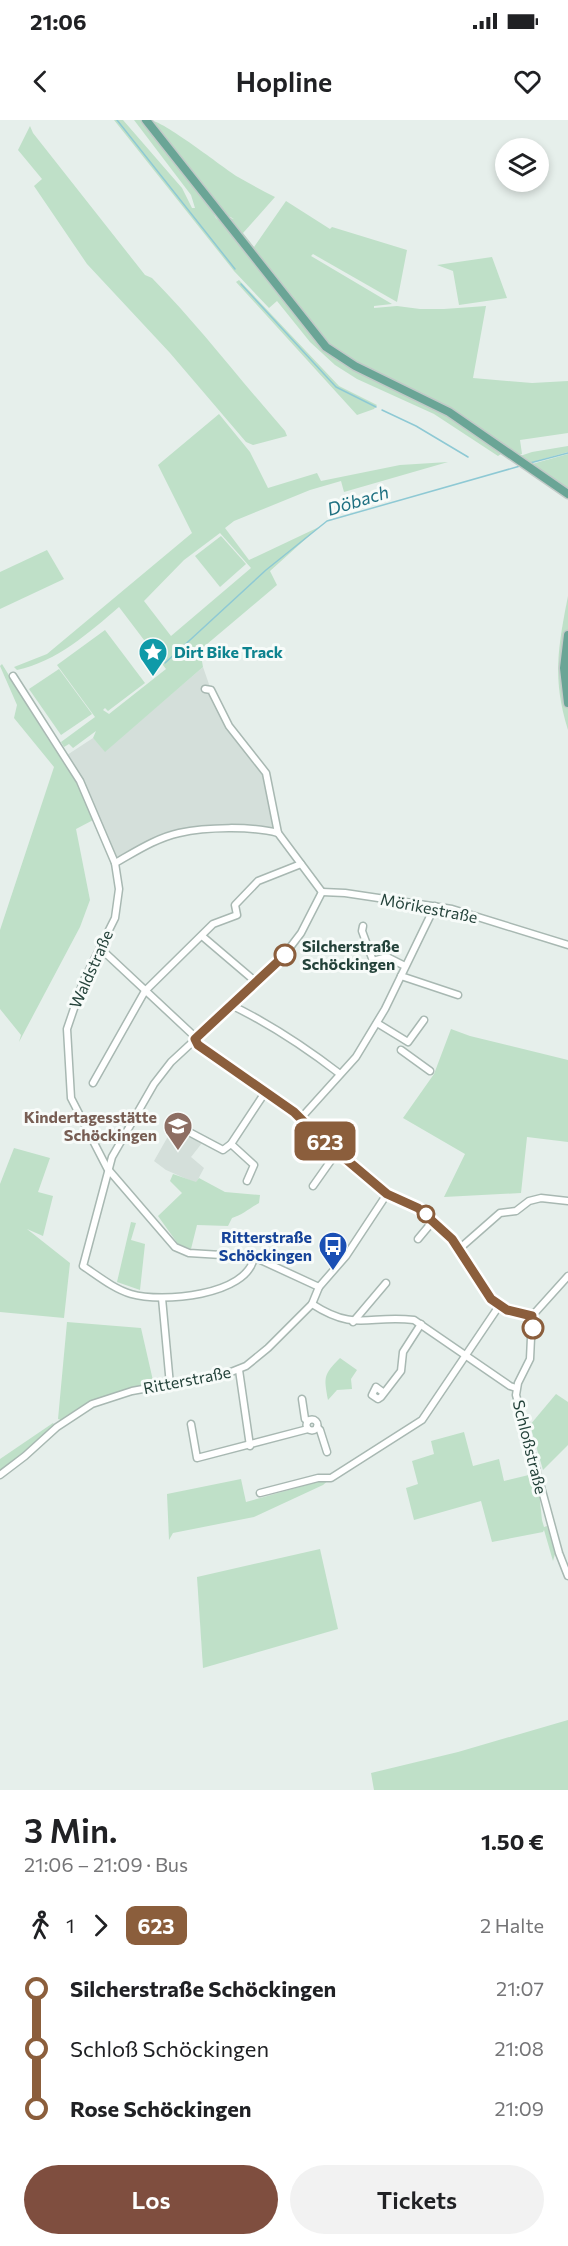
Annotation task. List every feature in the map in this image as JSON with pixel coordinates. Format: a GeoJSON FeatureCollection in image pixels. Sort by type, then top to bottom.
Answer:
{"type":"FeatureCollection","features":[{"type":"Feature","properties":{"kind":"main road"},"geometry":{"type":"LineString","coordinates":[[146,120],[326,347],[355,366],[441,407],[568,494]]}},
{"type":"Feature","properties":{"kind":"main road"},"geometry":{"type":"LineString","coordinates":[[568,635],[564,668],[568,703]]}},
{"type":"Feature","properties":{"kind":"street","name":"Waldstraße"},"geometry":{"type":"LineString","coordinates":[[13,676],[80,782],[115,863],[119,889],[115,918],[72,1011],[67,1029],[71,1098],[107,1168],[175,1247],[189,1253],[254,1257],[319,1287]]}},
{"type":"Feature","properties":{"kind":"street"},"geometry":{"type":"LineString","coordinates":[[205,689],[211,690],[229,726],[266,772],[278,833],[322,892],[301,933],[279,962],[194,1037],[154,1084],[107,1168],[83,1266],[129,1293],[162,1298],[198,1294],[232,1283],[253,1264],[254,1257]]}},
{"type":"Feature","properties":{"kind":"street"},"geometry":{"type":"LineString","coordinates":[[115,863],[160,839],[179,833],[235,829],[265,829],[278,833]]}},
{"type":"Feature","properties":{"kind":"street"},"geometry":{"type":"LineString","coordinates":[[93,1083],[145,991],[213,924],[237,915],[235,906],[258,881],[301,864]]}},
{"type":"Feature","properties":{"kind":"street","name":"Mörikestraße"},"geometry":{"type":"LineString","coordinates":[[322,892],[345,893],[470,913],[568,945]]}},
{"type":"Feature","properties":{"kind":"street"},"geometry":{"type":"LineString","coordinates":[[301,1118],[356,1057],[377,1023],[435,906]]}},
{"type":"Feature","properties":{"kind":"street"},"geometry":{"type":"LineString","coordinates":[[363,926],[362,930],[373,961],[387,957],[405,966]]}},
{"type":"Feature","properties":{"kind":"street"},"geometry":{"type":"LineString","coordinates":[[202,936],[256,982]]}},
{"type":"Feature","properties":{"kind":"street"},"geometry":{"type":"LineString","coordinates":[[100,948],[208,1052],[301,1118],[387,1194],[418,1208],[433,1221],[459,1250],[480,1285],[499,1306],[532,1316],[568,1276]]}},
{"type":"Feature","properties":{"kind":"street"},"geometry":{"type":"LineString","coordinates":[[401,976],[458,995]]}},
{"type":"Feature","properties":{"kind":"street"},"geometry":{"type":"LineString","coordinates":[[231,1005],[302,1045],[340,1074]]}},
{"type":"Feature","properties":{"kind":"street"},"geometry":{"type":"LineString","coordinates":[[424,1020],[400,1051],[430,1071]]}},
{"type":"Feature","properties":{"kind":"street"},"geometry":{"type":"LineString","coordinates":[[377,1023],[408,1042]]}},
{"type":"Feature","properties":{"kind":"street"},"geometry":{"type":"LineString","coordinates":[[189,1131],[223,1150],[231,1144],[266,1091]]}},
{"type":"Feature","properties":{"kind":"street"},"geometry":{"type":"LineString","coordinates":[[231,1144],[254,1166],[247,1181]]}},
{"type":"Feature","properties":{"kind":"street"},"geometry":{"type":"LineString","coordinates":[[313,1186],[337,1152]]}},
{"type":"Feature","properties":{"kind":"street","name":"Ritterstraße"},"geometry":{"type":"LineString","coordinates":[[0,1475],[26,1456],[57,1427],[92,1404],[132,1391],[239,1370],[268,1348],[312,1304],[319,1287],[346,1256],[387,1194]]}},
{"type":"Feature","properties":{"kind":"street"},"geometry":{"type":"LineString","coordinates":[[459,1250],[500,1213],[516,1211],[529,1201],[541,1198],[568,1201]]}},
{"type":"Feature","properties":{"kind":"street"},"geometry":{"type":"LineString","coordinates":[[418,1239],[433,1221]]}},
{"type":"Feature","properties":{"kind":"street"},"geometry":{"type":"LineString","coordinates":[[353,1322],[386,1283]]}},
{"type":"Feature","properties":{"kind":"street"},"geometry":{"type":"LineString","coordinates":[[162,1298],[170,1385]]}},
{"type":"Feature","properties":{"kind":"street"},"geometry":{"type":"LineString","coordinates":[[312,1304],[332,1317],[353,1322],[414,1320],[516,1388]]}},
{"type":"Feature","properties":{"kind":"street"},"geometry":{"type":"LineString","coordinates":[[260,1493],[318,1478],[331,1478],[422,1420],[499,1306]]}},
{"type":"Feature","properties":{"kind":"street","name":"Schloßstraße"},"geometry":{"type":"LineString","coordinates":[[532,1316],[530,1359],[516,1388],[550,1523],[561,1562],[568,1576]]}},
{"type":"Feature","properties":{"kind":"street"},"geometry":{"type":"LineString","coordinates":[[384,1393],[401,1371],[403,1352],[421,1324]]}},
{"type":"Feature","properties":{"kind":"street"},"geometry":{"type":"LineString","coordinates":[[239,1370],[250,1446]]}},
{"type":"Feature","properties":{"kind":"street"},"geometry":{"type":"LineString","coordinates":[[302,1399],[308,1430]]}},
{"type":"Feature","properties":{"kind":"street"},"geometry":{"type":"LineString","coordinates":[[308,1421],[314,1420],[327,1452]]}},
{"type":"Feature","properties":{"kind":"street"},"geometry":{"type":"LineString","coordinates":[[191,1425],[197,1458],[308,1430],[314,1431],[317,1427]]}},
{"type":"Feature","properties":{"kind":"shaded area"},"geometry":{"type":"Polygon","coordinates":[[[203,667],[211,690],[229,726],[262,766],[278,833],[265,829],[179,833],[115,863],[64,757],[93,738],[105,751],[203,667]]]}},
{"type":"Feature","properties":{"kind":"shaded area","name":"Kindertagesstätte Schöckingen"},"geometry":{"type":"Polygon","coordinates":[[[175,1124],[185,1129],[183,1134],[202,1143],[191,1157],[204,1168],[196,1183],[166,1170],[154,1161],[175,1124]]]}},
{"type":"Feature","properties":{"kind":"green space"},"geometry":{"type":"Polygon","coordinates":[[[114,120],[123,120],[182,188],[192,208],[195,208],[191,195],[134,120],[142,120],[207,202],[216,218],[224,224],[319,343],[448,414],[501,454],[498,456],[434,414],[357,379],[335,365],[310,342],[277,301],[269,308],[234,271],[114,120]]]}},
{"type":"Feature","properties":{"kind":"green space"},"geometry":{"type":"Polygon","coordinates":[[[149,120],[167,128],[238,177],[275,197],[243,233],[254,247],[286,201],[330,229],[332,227],[407,250],[397,302],[313,254],[311,256],[392,304],[374,306],[374,308],[397,306],[444,309],[486,306],[473,378],[532,383],[568,381],[568,433],[520,440],[522,454],[518,455],[328,345],[226,217],[234,219],[223,213],[149,120]]]}},
{"type":"Feature","properties":{"kind":"green space"},"geometry":{"type":"Polygon","coordinates":[[[30,126],[33,133],[145,275],[152,278],[187,315],[287,436],[253,445],[246,442],[170,353],[87,264],[34,186],[42,179],[18,150],[30,126]]]}},
{"type":"Feature","properties":{"kind":"green space"},"geometry":{"type":"Polygon","coordinates":[[[492,257],[507,298],[459,305],[453,271],[437,265],[492,257]]]}},
{"type":"Feature","properties":{"kind":"green space"},"geometry":{"type":"Polygon","coordinates":[[[239,280],[339,386],[377,405],[374,409],[357,415],[236,282],[239,280]]]}},
{"type":"Feature","properties":{"kind":"green space"},"geometry":{"type":"Polygon","coordinates":[[[219,414],[250,452],[268,488],[317,473],[321,481],[400,465],[448,462],[344,492],[341,481],[310,490],[234,521],[225,528],[249,560],[319,527],[270,571],[277,585],[200,650],[203,667],[105,752],[93,738],[96,731],[73,748],[69,744],[64,747],[61,742],[95,717],[57,665],[105,630],[145,683],[108,711],[105,708],[103,710],[109,714],[166,669],[119,607],[59,653],[31,666],[17,670],[14,667],[47,654],[192,533],[158,465],[219,414]],[[220,533],[184,560],[144,601],[171,636],[251,568],[220,533]]]}},
{"type":"Feature","properties":{"kind":"green space"},"geometry":{"type":"Polygon","coordinates":[[[568,446],[568,452],[529,463],[520,456],[532,452],[568,446]]]}},
{"type":"Feature","properties":{"kind":"green space"},"geometry":{"type":"Polygon","coordinates":[[[568,454],[568,489],[532,464],[568,454]]]}},
{"type":"Feature","properties":{"kind":"green space"},"geometry":{"type":"Polygon","coordinates":[[[221,536],[246,564],[220,587],[195,556],[221,536]]]}},
{"type":"Feature","properties":{"kind":"green space"},"geometry":{"type":"Polygon","coordinates":[[[47,550],[64,579],[0,609],[0,572],[47,550]]]}},
{"type":"Feature","properties":{"kind":"green space"},"geometry":{"type":"Polygon","coordinates":[[[568,596],[568,730],[560,695],[558,663],[568,596]]]}},
{"type":"Feature","properties":{"kind":"green space"},"geometry":{"type":"Polygon","coordinates":[[[2,664],[48,739],[80,781],[97,818],[76,829],[90,900],[80,927],[19,1042],[21,1035],[0,1009],[0,930],[54,767],[14,718],[17,705],[0,666],[2,664]]]}},
{"type":"Feature","properties":{"kind":"green space"},"geometry":{"type":"Polygon","coordinates":[[[59,669],[92,714],[61,735],[29,689],[59,669]]]}},
{"type":"Feature","properties":{"kind":"green space"},"geometry":{"type":"Polygon","coordinates":[[[451,1029],[470,1036],[568,1060],[568,1142],[527,1137],[521,1193],[444,1197],[465,1154],[403,1118],[434,1074],[451,1029]]]}},
{"type":"Feature","properties":{"kind":"green space"},"geometry":{"type":"Polygon","coordinates":[[[14,1148],[50,1158],[38,1192],[53,1196],[43,1236],[27,1229],[70,1263],[64,1318],[0,1312],[0,1184],[14,1148]]]}},
{"type":"Feature","properties":{"kind":"green space"},"geometry":{"type":"Polygon","coordinates":[[[173,1174],[196,1182],[199,1178],[225,1192],[260,1195],[259,1203],[232,1218],[228,1226],[197,1225],[191,1249],[178,1244],[158,1216],[182,1193],[170,1181],[173,1174]]]}},
{"type":"Feature","properties":{"kind":"green space"},"geometry":{"type":"Polygon","coordinates":[[[131,1222],[136,1223],[131,1240],[145,1244],[140,1290],[117,1282],[131,1222]]]}},
{"type":"Feature","properties":{"kind":"green space"},"geometry":{"type":"Polygon","coordinates":[[[67,1322],[141,1328],[154,1385],[105,1397],[61,1420],[58,1419],[67,1322]]]}},
{"type":"Feature","properties":{"kind":"green space"},"geometry":{"type":"Polygon","coordinates":[[[340,1358],[357,1370],[351,1379],[352,1389],[337,1390],[328,1400],[326,1377],[330,1368],[340,1358]]]}},
{"type":"Feature","properties":{"kind":"green space"},"geometry":{"type":"Polygon","coordinates":[[[556,1394],[568,1402],[568,1445],[543,1470],[530,1425],[556,1394]]]}},
{"type":"Feature","properties":{"kind":"green space"},"geometry":{"type":"Polygon","coordinates":[[[53,1423],[58,1429],[0,1473],[0,1459],[53,1423]]]}},
{"type":"Feature","properties":{"kind":"green space"},"geometry":{"type":"Polygon","coordinates":[[[464,1432],[473,1466],[499,1459],[504,1481],[537,1473],[542,1520],[544,1527],[547,1526],[555,1554],[553,1561],[544,1530],[492,1542],[481,1501],[414,1520],[406,1488],[418,1484],[412,1461],[434,1454],[431,1441],[464,1432]]]}},
{"type":"Feature","properties":{"kind":"green space"},"geometry":{"type":"Polygon","coordinates":[[[331,1478],[323,1485],[254,1517],[173,1533],[169,1540],[167,1494],[241,1479],[246,1502],[331,1478]]]}},
{"type":"Feature","properties":{"kind":"green space"},"geometry":{"type":"Polygon","coordinates":[[[320,1549],[338,1629],[203,1668],[197,1577],[320,1549]]]}},
{"type":"Feature","properties":{"kind":"green space"},"geometry":{"type":"Polygon","coordinates":[[[568,1720],[568,1790],[374,1790],[371,1773],[458,1752],[568,1720]]]}},
{"type":"Feature","properties":{"kind":"waterway"},"geometry":{"type":"LineString","coordinates":[[117,120],[235,269]]}},
{"type":"Feature","properties":{"kind":"waterway"},"geometry":{"type":"LineString","coordinates":[[241,284],[336,387],[376,407]]}},
{"type":"Feature","properties":{"kind":"waterway"},"geometry":{"type":"LineString","coordinates":[[382,410],[416,426],[468,457]]}},
{"type":"Feature","properties":{"kind":"waterway","name":"Döbach"},"geometry":{"type":"LineString","coordinates":[[530,463],[568,453]]}},
{"type":"Feature","properties":{"kind":"waterway","name":"Döbach"},"geometry":{"type":"LineString","coordinates":[[165,663],[266,570],[327,521],[520,466]]}},
{"type":"Feature","properties":{"kind":"bus line","name":"623"},"geometry":{"type":"LineString","coordinates":[[285,955],[195,1039],[198,1045],[294,1112],[307,1126],[387,1194],[418,1208],[452,1239],[491,1299],[507,1310],[532,1316],[533,1328]]}},
{"type":"Feature","properties":{"kind":"place","name":"Dirt Bike Track"},"geometry":{"type":"Point","coordinates":[153,678]}},
{"type":"Feature","properties":{"kind":"place","name":"Silcherstraße Schöckingen"},"geometry":{"type":"Point","coordinates":[285,955]}},
{"type":"Feature","properties":{"kind":"place","name":"Kindertagesstätte Schöckingen"},"geometry":{"type":"Point","coordinates":[178,1152]}},
{"type":"Feature","properties":{"kind":"place","name":"Ritterstraße Schöckingen"},"geometry":{"type":"Point","coordinates":[333,1272]}}]}
